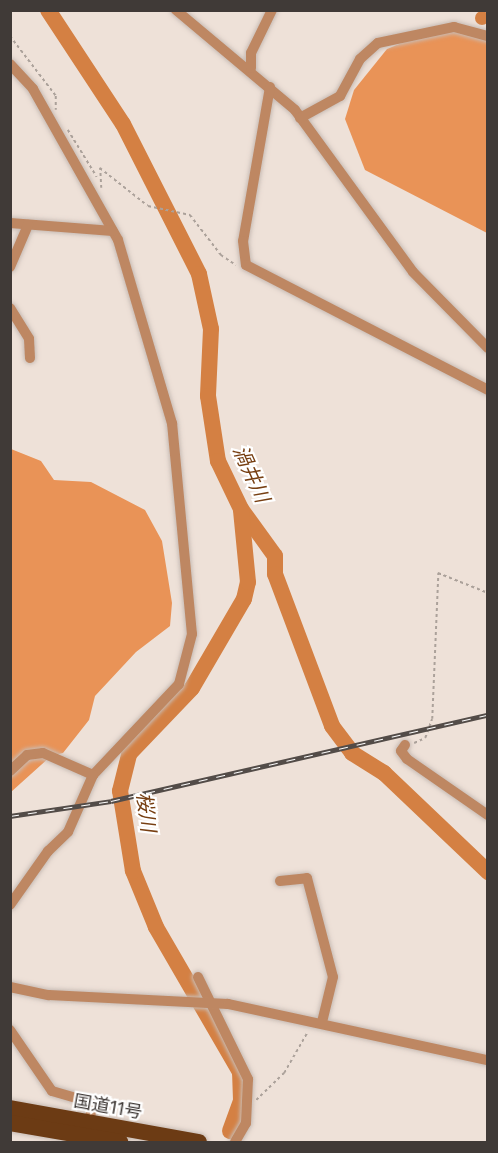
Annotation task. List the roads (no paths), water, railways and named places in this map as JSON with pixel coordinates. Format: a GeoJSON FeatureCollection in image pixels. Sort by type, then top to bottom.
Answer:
{"type":"FeatureCollection","features":[{"type":"Feature","properties":{"kind":"highway","name":"国道11号"},"geometry":{"type":"LineString","coordinates":[[10,1108],[120,1143]]}},
{"type":"Feature","properties":{"kind":"highway","name":"国道11号"},"geometry":{"type":"LineString","coordinates":[[10,1123],[87,1134],[199,1143]]}},
{"type":"Feature","properties":{"kind":"street"},"geometry":{"type":"LineString","coordinates":[[176,10],[250,68],[300,118],[413,272],[488,348]]}},
{"type":"Feature","properties":{"kind":"street"},"geometry":{"type":"LineString","coordinates":[[250,68],[251,53],[272,10]]}},
{"type":"Feature","properties":{"kind":"street"},"geometry":{"type":"LineString","coordinates":[[300,118],[340,96],[360,59],[378,43],[454,27],[488,36]]}},
{"type":"Feature","properties":{"kind":"street"},"geometry":{"type":"LineString","coordinates":[[10,64],[33,89],[113,231],[172,423],[192,634],[179,684],[93,775],[68,832],[48,850],[10,905]]}},
{"type":"Feature","properties":{"kind":"street"},"geometry":{"type":"LineString","coordinates":[[270,87],[243,241],[246,265],[488,390]]}},
{"type":"Feature","properties":{"kind":"street"},"geometry":{"type":"LineString","coordinates":[[10,223],[113,231]]}},
{"type":"Feature","properties":{"kind":"street"},"geometry":{"type":"LineString","coordinates":[[10,267],[28,225]]}},
{"type":"Feature","properties":{"kind":"street"},"geometry":{"type":"LineString","coordinates":[[10,308],[29,339],[30,358]]}},
{"type":"Feature","properties":{"kind":"street"},"geometry":{"type":"LineString","coordinates":[[405,745],[401,751],[407,759],[488,815]]}},
{"type":"Feature","properties":{"kind":"street"},"geometry":{"type":"LineString","coordinates":[[10,771],[27,755],[43,753],[93,775]]}},
{"type":"Feature","properties":{"kind":"street"},"geometry":{"type":"LineString","coordinates":[[280,880],[307,878],[333,977],[317,1021]]}},
{"type":"Feature","properties":{"kind":"street"},"geometry":{"type":"LineString","coordinates":[[198,977],[242,1058],[246,1123],[235,1143]]}},
{"type":"Feature","properties":{"kind":"street"},"geometry":{"type":"LineString","coordinates":[[10,987],[50,995],[211,1002],[317,1021],[488,1060]]}},
{"type":"Feature","properties":{"kind":"street"},"geometry":{"type":"LineString","coordinates":[[10,1030],[52,1091],[93,1102],[87,1134]]}},
{"type":"Feature","properties":{"kind":"waterway","name":"渦井川"},"geometry":{"type":"LineString","coordinates":[[48,10],[123,124],[199,274],[211,329],[208,396],[218,461],[241,509],[275,556],[275,574],[332,726],[352,753],[384,773],[488,872]]}},
{"type":"Feature","properties":{"kind":"waterway","name":"桜川"},"geometry":{"type":"LineString","coordinates":[[230,1131],[241,1100],[240,1072],[156,927],[133,871],[120,791],[129,754],[192,688],[244,599],[248,582],[241,510]]}},
{"type":"Feature","properties":{"kind":"railway"},"geometry":{"type":"LineString","coordinates":[[10,816],[111,801],[488,715]]}}]}
